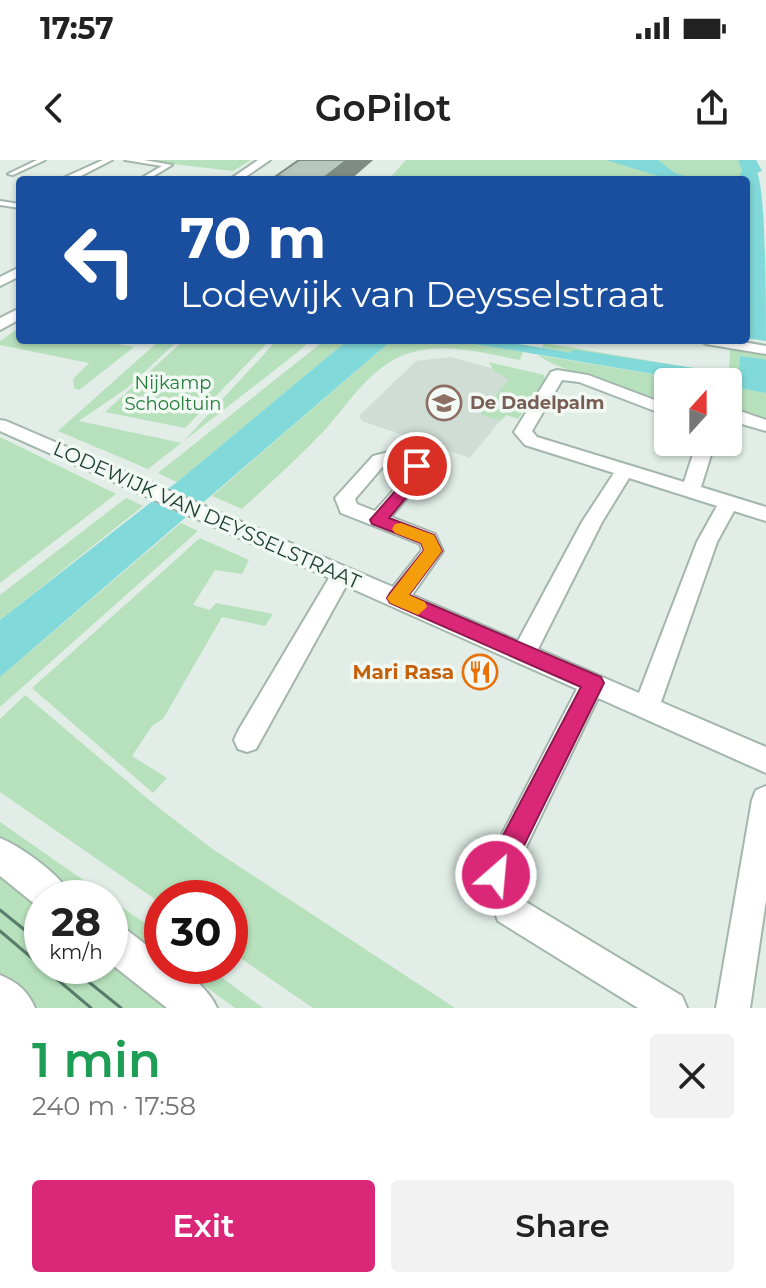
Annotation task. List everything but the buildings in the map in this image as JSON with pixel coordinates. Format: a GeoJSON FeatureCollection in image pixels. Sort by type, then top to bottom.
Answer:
{"type":"FeatureCollection","features":[{"type":"Feature","properties":{"kind":"street"},"geometry":{"type":"LineString","coordinates":[[11,174],[42,160]]}},
{"type":"Feature","properties":{"kind":"street"},"geometry":{"type":"LineString","coordinates":[[72,176],[109,160]]}},
{"type":"Feature","properties":{"kind":"street"},"geometry":{"type":"LineString","coordinates":[[128,160],[169,165],[149,176]]}},
{"type":"Feature","properties":{"kind":"street"},"geometry":{"type":"LineString","coordinates":[[240,176],[265,160]]}},
{"type":"Feature","properties":{"kind":"street"},"geometry":{"type":"LineString","coordinates":[[0,282],[16,266]]}},
{"type":"Feature","properties":{"kind":"street"},"geometry":{"type":"LineString","coordinates":[[730,344],[766,350]]}},
{"type":"Feature","properties":{"kind":"street"},"geometry":{"type":"LineString","coordinates":[[654,406],[582,378],[557,375],[523,432],[531,441],[766,514]]}},
{"type":"Feature","properties":{"kind":"street"},"geometry":{"type":"LineString","coordinates":[[742,417],[766,426]]}},
{"type":"Feature","properties":{"kind":"street","name":"LODEWIJK VAN DEYSSELSTRAAT"},"geometry":{"type":"LineString","coordinates":[[0,425],[766,760]]}},
{"type":"Feature","properties":{"kind":"street"},"geometry":{"type":"LineString","coordinates":[[691,490],[702,456]]}},
{"type":"Feature","properties":{"kind":"street"},"geometry":{"type":"LineString","coordinates":[[523,654],[592,522],[625,470]]}},
{"type":"Feature","properties":{"kind":"street"},"geometry":{"type":"LineString","coordinates":[[646,708],[707,542],[729,502]]}},
{"type":"Feature","properties":{"kind":"street"},"geometry":{"type":"LineString","coordinates":[[378,520],[428,539],[433,551],[397,598]]}},
{"type":"Feature","properties":{"kind":"street"},"geometry":{"type":"LineString","coordinates":[[247,740],[342,574]]}},
{"type":"Feature","properties":{"kind":"street"},"geometry":{"type":"LineString","coordinates":[[593,683],[496,875],[509,910],[670,1008]]}},
{"type":"Feature","properties":{"kind":"street"},"geometry":{"type":"LineString","coordinates":[[733,1008],[766,800]]}},
{"type":"Feature","properties":{"kind":"street"},"geometry":{"type":"LineString","coordinates":[[0,855],[32,880]]}},
{"type":"Feature","properties":{"kind":"street"},"geometry":{"type":"LineString","coordinates":[[128,954],[198,1008]]}},
{"type":"Feature","properties":{"kind":"street"},"geometry":{"type":"LineString","coordinates":[[0,994],[16,1008]]}},
{"type":"Feature","properties":{"kind":"shaded area","name":"De Dadelpalm"},"geometry":{"type":"Polygon","coordinates":[[[451,357],[516,375],[525,390],[470,458],[362,421],[359,416],[416,361],[451,357]]]}},
{"type":"Feature","properties":{"kind":"green space"},"geometry":{"type":"Polygon","coordinates":[[[138,160],[251,160],[233,171],[138,160]]]}},
{"type":"Feature","properties":{"kind":"green space"},"geometry":{"type":"Polygon","coordinates":[[[406,160],[738,160],[742,171],[739,176],[392,176],[406,160]]]}},
{"type":"Feature","properties":{"kind":"green space"},"geometry":{"type":"Polygon","coordinates":[[[16,330],[16,344],[118,344],[134,347],[79,390],[74,388],[73,379],[89,363],[0,345],[0,341],[16,330]]]}},
{"type":"Feature","properties":{"kind":"green space"},"geometry":{"type":"Polygon","coordinates":[[[156,344],[175,344],[127,388],[79,421],[181,443],[148,469],[58,431],[156,344]]]}},
{"type":"Feature","properties":{"kind":"green space","name":"Nijkamp Schooltuin"},"geometry":{"type":"Polygon","coordinates":[[[180,344],[266,344],[185,428],[105,412],[180,344]]]}},
{"type":"Feature","properties":{"kind":"green space"},"geometry":{"type":"Polygon","coordinates":[[[273,344],[307,344],[184,441],[273,344]]]}},
{"type":"Feature","properties":{"kind":"green space"},"geometry":{"type":"Polygon","coordinates":[[[320,344],[343,344],[177,482],[158,473],[320,344]]]}},
{"type":"Feature","properties":{"kind":"green space"},"geometry":{"type":"Polygon","coordinates":[[[387,344],[475,344],[523,352],[520,360],[443,348],[401,356],[375,373],[322,433],[242,509],[212,496],[387,344]]]}},
{"type":"Feature","properties":{"kind":"green space"},"geometry":{"type":"Polygon","coordinates":[[[544,344],[550,344],[693,368],[662,368],[542,348],[544,344]]]}},
{"type":"Feature","properties":{"kind":"green space"},"geometry":{"type":"Polygon","coordinates":[[[730,349],[766,354],[766,360],[740,356],[739,368],[729,368],[730,349]]]}},
{"type":"Feature","properties":{"kind":"green space"},"geometry":{"type":"Polygon","coordinates":[[[537,355],[654,374],[654,403],[537,355]]]}},
{"type":"Feature","properties":{"kind":"green space"},"geometry":{"type":"Polygon","coordinates":[[[489,362],[544,375],[545,382],[518,419],[506,415],[501,421],[480,414],[509,380],[493,370],[489,362]]]}},
{"type":"Feature","properties":{"kind":"green space"},"geometry":{"type":"Polygon","coordinates":[[[742,389],[766,393],[766,429],[742,421],[742,389]]]}},
{"type":"Feature","properties":{"kind":"green space"},"geometry":{"type":"Polygon","coordinates":[[[0,437],[116,494],[0,583],[0,437]]]}},
{"type":"Feature","properties":{"kind":"green space"},"geometry":{"type":"Polygon","coordinates":[[[126,498],[143,506],[0,620],[0,595],[126,498]]]}},
{"type":"Feature","properties":{"kind":"green space"},"geometry":{"type":"Polygon","coordinates":[[[181,523],[198,531],[0,707],[0,677],[181,523]]]}},
{"type":"Feature","properties":{"kind":"green space"},"geometry":{"type":"Polygon","coordinates":[[[200,538],[249,560],[242,574],[215,570],[193,605],[210,610],[216,603],[273,614],[265,626],[222,617],[163,719],[152,726],[132,756],[167,778],[153,793],[32,688],[200,538]]]}},
{"type":"Feature","properties":{"kind":"green space"},"geometry":{"type":"Polygon","coordinates":[[[25,695],[211,848],[455,1008],[313,1008],[248,963],[248,880],[144,880],[144,892],[0,792],[0,719],[25,695]]]}},
{"type":"Feature","properties":{"kind":"green space"},"geometry":{"type":"Polygon","coordinates":[[[0,822],[83,880],[52,880],[0,840],[0,822]]]}},
{"type":"Feature","properties":{"kind":"green space"},"geometry":{"type":"Polygon","coordinates":[[[0,864],[24,883],[24,984],[128,984],[128,966],[144,979],[144,984],[151,984],[181,1008],[29,1008],[0,983],[0,864]]]}},
{"type":"Feature","properties":{"kind":"green space"},"geometry":{"type":"Polygon","coordinates":[[[128,911],[144,923],[144,950],[128,938],[128,911]]]}},
{"type":"Feature","properties":{"kind":"green space"},"geometry":{"type":"Polygon","coordinates":[[[202,984],[230,984],[263,1008],[235,1008],[202,984]]]}},
{"type":"Feature","properties":{"kind":"water"},"geometry":{"type":"Polygon","coordinates":[[[606,160],[658,160],[675,173],[685,176],[658,176],[606,160]]]}},
{"type":"Feature","properties":{"kind":"water"},"geometry":{"type":"Polygon","coordinates":[[[738,160],[756,160],[762,171],[757,173],[764,225],[766,341],[750,339],[750,176],[739,176],[742,171],[738,160]]]}},
{"type":"Feature","properties":{"kind":"water"},"geometry":{"type":"Polygon","coordinates":[[[343,344],[387,344],[0,677],[0,620],[177,482],[343,344]]]}},
{"type":"Feature","properties":{"kind":"water"},"geometry":{"type":"Polygon","coordinates":[[[475,344],[519,344],[662,368],[654,368],[654,374],[475,344]]]}},
{"type":"Feature","properties":{"kind":"water"},"geometry":{"type":"Polygon","coordinates":[[[740,356],[766,360],[766,393],[742,389],[740,356]]]}},
{"type":"Feature","properties":{"kind":"waterway"},"geometry":{"type":"LineString","coordinates":[[576,354],[766,383]]}},
{"type":"Feature","properties":{"kind":"tram line"},"geometry":{"type":"LineString","coordinates":[[0,910],[24,929]]}},
{"type":"Feature","properties":{"kind":"tram line"},"geometry":{"type":"LineString","coordinates":[[0,931],[91,1008]]}},
{"type":"Feature","properties":{"kind":"tram line"},"geometry":{"type":"LineString","coordinates":[[91,984],[121,1008]]}},
{"type":"Feature","properties":{"kind":"slow traffic"},"geometry":{"type":"LineString","coordinates":[[401,529],[428,539],[433,551],[397,598],[418,607]]}},
{"type":"Feature","properties":{"kind":"place","name":"De Dadelpalm"},"geometry":{"type":"Point","coordinates":[444,403]}},
{"type":"Feature","properties":{"kind":"place","name":"Mari Rasa"},"geometry":{"type":"Point","coordinates":[480,672]}},
{"type":"Feature","properties":{"kind":"route"},"geometry":{"type":"LineString","coordinates":[[417,466],[418,474],[378,520],[428,539],[433,551],[397,598],[593,683],[496,875]]}}]}
